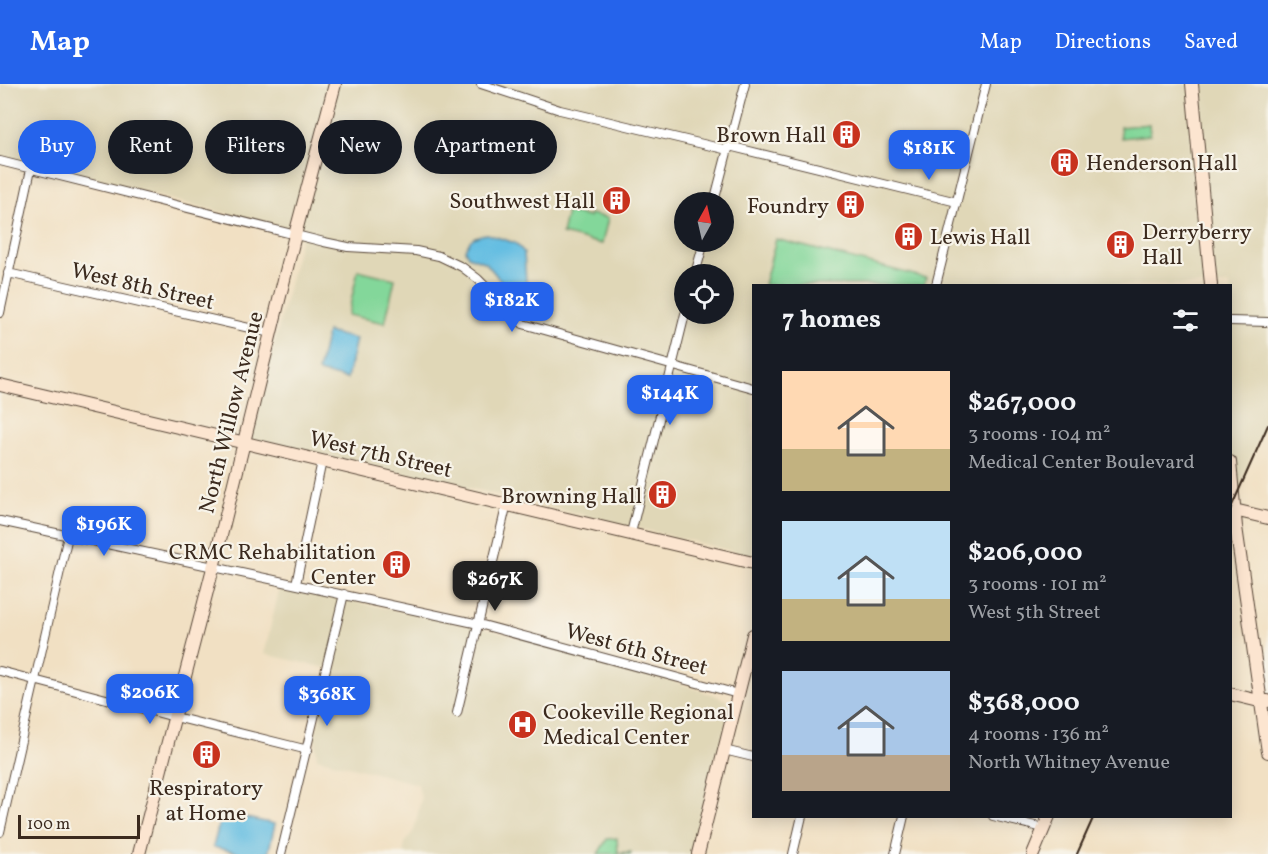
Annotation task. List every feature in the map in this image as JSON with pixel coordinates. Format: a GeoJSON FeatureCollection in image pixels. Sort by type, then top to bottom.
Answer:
{"type":"FeatureCollection","features":[{"type":"Feature","properties":{"kind":"street","name":"North Willow Avenue"},"geometry":{"type":"LineString","coordinates":[[139,854],[335,84]]}},
{"type":"Feature","properties":{"kind":"street"},"geometry":{"type":"LineString","coordinates":[[481,84],[560,110],[957,202]]}},
{"type":"Feature","properties":{"kind":"street"},"geometry":{"type":"LineString","coordinates":[[717,192],[731,148],[744,84]]}},
{"type":"Feature","properties":{"kind":"street"},"geometry":{"type":"LineString","coordinates":[[936,284],[986,84]]}},
{"type":"Feature","properties":{"kind":"street"},"geometry":{"type":"LineString","coordinates":[[1192,84],[1211,284]]}},
{"type":"Feature","properties":{"kind":"street"},"geometry":{"type":"LineString","coordinates":[[0,161],[18,166]]}},
{"type":"Feature","properties":{"kind":"street"},"geometry":{"type":"LineString","coordinates":[[0,314],[30,174]]}},
{"type":"Feature","properties":{"kind":"street"},"geometry":{"type":"LineString","coordinates":[[51,174],[348,247],[395,248],[439,256],[462,267],[478,279],[523,324],[752,388]]}},
{"type":"Feature","properties":{"kind":"street","name":"West 8th Street"},"geometry":{"type":"LineString","coordinates":[[8,273],[271,333]]}},
{"type":"Feature","properties":{"kind":"street"},"geometry":{"type":"LineString","coordinates":[[1232,321],[1268,322]]}},
{"type":"Feature","properties":{"kind":"street"},"geometry":{"type":"LineString","coordinates":[[631,533],[682,324]]}},
{"type":"Feature","properties":{"kind":"street","name":"West 7th Street"},"geometry":{"type":"LineString","coordinates":[[0,385],[752,562]]}},
{"type":"Feature","properties":{"kind":"street"},"geometry":{"type":"LineString","coordinates":[[296,584],[322,461]]}},
{"type":"Feature","properties":{"kind":"street"},"geometry":{"type":"LineString","coordinates":[[457,713],[507,503]]}},
{"type":"Feature","properties":{"kind":"street"},"geometry":{"type":"LineString","coordinates":[[1268,518],[1233,510],[1264,701],[1268,752]]}},
{"type":"Feature","properties":{"kind":"street","name":"West 6th Street"},"geometry":{"type":"LineString","coordinates":[[0,521],[479,624],[738,694]]}},
{"type":"Feature","properties":{"kind":"street"},"geometry":{"type":"LineString","coordinates":[[0,832],[68,536]]}},
{"type":"Feature","properties":{"kind":"street"},"geometry":{"type":"LineString","coordinates":[[281,854],[344,594]]}},
{"type":"Feature","properties":{"kind":"street"},"geometry":{"type":"LineString","coordinates":[[698,854],[752,639]]}},
{"type":"Feature","properties":{"kind":"street"},"geometry":{"type":"LineString","coordinates":[[0,671],[308,750]]}},
{"type":"Feature","properties":{"kind":"street"},"geometry":{"type":"LineString","coordinates":[[1232,694],[1264,701]]}},
{"type":"Feature","properties":{"kind":"street"},"geometry":{"type":"LineString","coordinates":[[724,750],[752,757]]}},
{"type":"Feature","properties":{"kind":"street"},"geometry":{"type":"LineString","coordinates":[[793,854],[802,818]]}},
{"type":"Feature","properties":{"kind":"street"},"geometry":{"type":"LineString","coordinates":[[895,854],[904,818]]}},
{"type":"Feature","properties":{"kind":"street"},"geometry":{"type":"LineString","coordinates":[[1011,818],[1047,822],[1033,854]]}},
{"type":"Feature","properties":{"kind":"shaded area"},"geometry":{"type":"Polygon","coordinates":[[[0,84],[1268,84],[1268,415],[1236,494],[1232,494],[1232,284],[752,284],[752,556],[513,498],[251,439],[302,232],[68,174],[96,174],[96,120],[18,120],[18,161],[0,157],[0,84]]]}},
{"type":"Feature","properties":{"kind":"shaded area","name":"Cookeville Regional Medical Center"},"geometry":{"type":"Polygon","coordinates":[[[280,586],[490,630],[672,681],[727,701],[730,711],[693,854],[403,854],[405,843],[414,830],[421,799],[418,784],[317,758],[315,736],[331,669],[264,654],[280,586]]]}},
{"type":"Feature","properties":{"kind":"green space"},"geometry":{"type":"Polygon","coordinates":[[[1149,124],[1150,135],[1121,138],[1120,127],[1149,124]]]}},
{"type":"Feature","properties":{"kind":"green space"},"geometry":{"type":"Polygon","coordinates":[[[567,212],[608,218],[602,244],[562,234],[567,212]]]}},
{"type":"Feature","properties":{"kind":"green space"},"geometry":{"type":"Polygon","coordinates":[[[776,239],[926,278],[924,284],[764,284],[776,239]]]}},
{"type":"Feature","properties":{"kind":"green space"},"geometry":{"type":"Polygon","coordinates":[[[358,270],[395,279],[385,323],[348,315],[358,270]]]}},
{"type":"Feature","properties":{"kind":"green space"},"geometry":{"type":"Polygon","coordinates":[[[617,838],[618,853],[631,852],[631,854],[598,854],[607,839],[617,838]]]}},
{"type":"Feature","properties":{"kind":"water"},"geometry":{"type":"Polygon","coordinates":[[[487,234],[515,243],[524,252],[526,282],[523,302],[516,299],[486,263],[468,256],[465,250],[471,240],[487,234]]]}},
{"type":"Feature","properties":{"kind":"water"},"geometry":{"type":"Polygon","coordinates":[[[327,332],[356,339],[347,379],[318,372],[327,332]]]}},
{"type":"Feature","properties":{"kind":"water"},"geometry":{"type":"Polygon","coordinates":[[[222,813],[275,824],[268,854],[243,854],[213,847],[222,813]]]}},
{"type":"Feature","properties":{"kind":"railway"},"geometry":{"type":"LineString","coordinates":[[1232,506],[1268,425]]}},
{"type":"Feature","properties":{"kind":"railway"},"geometry":{"type":"LineString","coordinates":[[1077,854],[1093,818]]}},
{"type":"Feature","properties":{"kind":"place","name":"Brown Hall"},"geometry":{"type":"Point","coordinates":[847,134]}},
{"type":"Feature","properties":{"kind":"place","name":"Henderson Hall"},"geometry":{"type":"Point","coordinates":[1065,162]}},
{"type":"Feature","properties":{"kind":"place","name":"Southwest Hall"},"geometry":{"type":"Point","coordinates":[616,200]}},
{"type":"Feature","properties":{"kind":"place","name":"Foundry"},"geometry":{"type":"Point","coordinates":[850,205]}},
{"type":"Feature","properties":{"kind":"place","name":"Lewis Hall"},"geometry":{"type":"Point","coordinates":[909,236]}},
{"type":"Feature","properties":{"kind":"place","name":"Derryberry Hall"},"geometry":{"type":"Point","coordinates":[1121,244]}},
{"type":"Feature","properties":{"kind":"place","name":"Browning Hall"},"geometry":{"type":"Point","coordinates":[663,495]}},
{"type":"Feature","properties":{"kind":"place","name":"CRMC Rehabilitation Center"},"geometry":{"type":"Point","coordinates":[397,564]}},
{"type":"Feature","properties":{"kind":"place","name":"Cookeville Regional Medical Center"},"geometry":{"type":"Point","coordinates":[522,724]}},
{"type":"Feature","properties":{"kind":"place","name":"Respiratory at Home"},"geometry":{"type":"Point","coordinates":[206,755]}}]}
